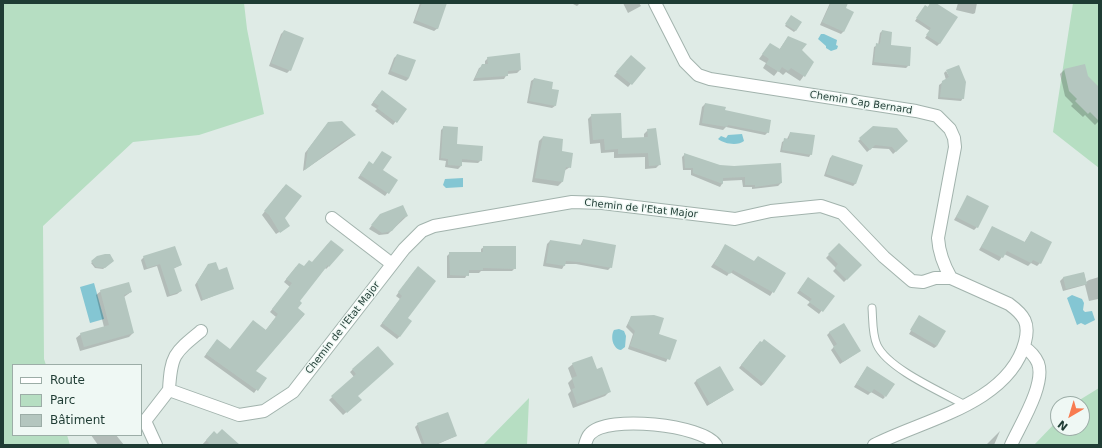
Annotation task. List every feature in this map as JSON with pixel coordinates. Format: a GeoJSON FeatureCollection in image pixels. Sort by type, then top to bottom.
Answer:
{"type":"FeatureCollection","features":[{"type":"Feature","properties":{"kind":"street","name":"Chemin Cap Bernard"},"geometry":{"type":"LineString","coordinates":[[655,3],[685,62],[698,75],[716,80],[916,111],[937,116],[944,122],[950,129],[955,147],[938,238],[939,251],[943,264],[951,278]]}},
{"type":"Feature","properties":{"kind":"street","name":"Chemin de l'Etat Major"},"geometry":{"type":"LineString","coordinates":[[170,390],[239,415],[264,412],[293,392],[392,264],[413,239],[422,231],[434,226],[572,202],[735,219],[772,211],[821,206],[842,212],[884,257],[912,281],[923,282],[935,278],[951,278],[1009,304],[1024,318],[1028,329],[1024,347]]}},
{"type":"Feature","properties":{"kind":"street"},"geometry":{"type":"LineString","coordinates":[[332,218],[392,264]]}},
{"type":"Feature","properties":{"kind":"street"},"geometry":{"type":"LineString","coordinates":[[156,445],[145,421],[170,390],[170,366],[175,355],[201,331]]}},
{"type":"Feature","properties":{"kind":"street"},"geometry":{"type":"LineString","coordinates":[[874,445],[942,417],[982,396],[1001,382],[1024,347],[1032,353],[1038,364],[1038,379],[1036,392],[1011,445]]}},
{"type":"Feature","properties":{"kind":"street"},"geometry":{"type":"LineString","coordinates":[[585,445],[590,433],[603,426],[634,422],[655,424],[705,436],[716,445]]}},
{"type":"Feature","properties":{"kind":"lane"},"geometry":{"type":"LineString","coordinates":[[872,308],[874,338],[877,346],[885,355],[893,363],[916,378],[965,405]]}},
{"type":"Feature","properties":{"kind":"green space"},"geometry":{"type":"Polygon","coordinates":[[[3,3],[244,3],[247,29],[264,114],[199,135],[133,142],[43,226],[44,359],[46,364],[12,364],[12,436],[67,436],[70,445],[3,445],[3,3]]]}},
{"type":"Feature","properties":{"kind":"green space"},"geometry":{"type":"Polygon","coordinates":[[[1073,3],[1099,3],[1099,168],[1053,132],[1073,3]]]}},
{"type":"Feature","properties":{"kind":"green space"},"geometry":{"type":"Polygon","coordinates":[[[1099,388],[1099,445],[1034,445],[1050,428],[1050,436],[1090,436],[1090,396],[1086,396],[1099,388]]]}},
{"type":"Feature","properties":{"kind":"green space"},"geometry":{"type":"Polygon","coordinates":[[[529,398],[527,445],[483,445],[529,398]]]}},
{"type":"Feature","properties":{"kind":"water"},"geometry":{"type":"Polygon","coordinates":[[[821,34],[837,40],[837,49],[831,51],[826,48],[826,46],[818,39],[821,34]]]}},
{"type":"Feature","properties":{"kind":"water"},"geometry":{"type":"Polygon","coordinates":[[[742,134],[744,141],[738,144],[727,143],[718,139],[721,136],[726,138],[728,135],[742,134]]]}},
{"type":"Feature","properties":{"kind":"water"},"geometry":{"type":"Polygon","coordinates":[[[463,178],[463,187],[446,188],[443,185],[445,179],[463,178]]]}},
{"type":"Feature","properties":{"kind":"water"},"geometry":{"type":"Polygon","coordinates":[[[94,283],[104,319],[90,323],[80,287],[94,283]]]}},
{"type":"Feature","properties":{"kind":"water"},"geometry":{"type":"Polygon","coordinates":[[[1072,295],[1082,299],[1084,303],[1083,310],[1085,312],[1092,311],[1095,320],[1085,325],[1081,323],[1077,325],[1067,298],[1072,295]]]}},
{"type":"Feature","properties":{"kind":"water"},"geometry":{"type":"Polygon","coordinates":[[[619,329],[624,331],[626,336],[625,347],[621,350],[614,345],[612,339],[614,330],[619,329]]]}},
{"type":"Feature","properties":{"kind":"building"},"geometry":{"type":"Polygon","coordinates":[[[422,3],[447,3],[438,29],[415,20],[422,3]]]}},
{"type":"Feature","properties":{"kind":"building"},"geometry":{"type":"Polygon","coordinates":[[[831,3],[848,3],[846,8],[854,12],[844,32],[822,22],[831,3]]]}},
{"type":"Feature","properties":{"kind":"building"},"geometry":{"type":"Polygon","coordinates":[[[930,3],[936,3],[958,17],[940,44],[926,35],[931,28],[916,18],[925,5],[928,7],[930,3]]]}},
{"type":"Feature","properties":{"kind":"building"},"geometry":{"type":"Polygon","coordinates":[[[791,15],[802,22],[796,31],[785,24],[791,15]]]}},
{"type":"Feature","properties":{"kind":"building"},"geometry":{"type":"Polygon","coordinates":[[[284,30],[304,38],[291,71],[271,63],[284,30]]]}},
{"type":"Feature","properties":{"kind":"building"},"geometry":{"type":"Polygon","coordinates":[[[882,30],[892,32],[891,45],[911,47],[910,66],[874,62],[876,43],[880,44],[882,30]]]}},
{"type":"Feature","properties":{"kind":"building"},"geometry":{"type":"Polygon","coordinates":[[[788,36],[807,44],[802,50],[814,62],[805,77],[791,68],[788,71],[782,67],[779,72],[766,64],[769,59],[762,54],[770,43],[780,49],[788,36]]]}},
{"type":"Feature","properties":{"kind":"building"},"geometry":{"type":"Polygon","coordinates":[[[520,53],[521,70],[508,71],[508,76],[475,78],[482,64],[488,64],[487,57],[520,53]]]}},
{"type":"Feature","properties":{"kind":"building"},"geometry":{"type":"Polygon","coordinates":[[[397,54],[416,60],[409,78],[391,71],[397,54]]]}},
{"type":"Feature","properties":{"kind":"building"},"geometry":{"type":"Polygon","coordinates":[[[631,55],[646,68],[632,85],[616,72],[631,55]]]}},
{"type":"Feature","properties":{"kind":"building"},"geometry":{"type":"Polygon","coordinates":[[[1085,64],[1088,76],[1099,87],[1099,121],[1090,112],[1088,114],[1075,101],[1077,99],[1069,91],[1064,69],[1085,64]]]}},
{"type":"Feature","properties":{"kind":"building"},"geometry":{"type":"Polygon","coordinates":[[[959,65],[966,82],[964,99],[940,97],[942,81],[949,77],[946,70],[959,65]]]}},
{"type":"Feature","properties":{"kind":"building"},"geometry":{"type":"Polygon","coordinates":[[[534,78],[553,82],[552,89],[559,90],[556,106],[529,101],[534,78]]]}},
{"type":"Feature","properties":{"kind":"building"},"geometry":{"type":"Polygon","coordinates":[[[382,90],[407,109],[397,123],[377,108],[379,106],[373,102],[382,90]]]}},
{"type":"Feature","properties":{"kind":"building"},"geometry":{"type":"Polygon","coordinates":[[[705,103],[726,107],[725,110],[771,120],[769,133],[728,125],[727,127],[702,123],[705,103]]]}},
{"type":"Feature","properties":{"kind":"building"},"geometry":{"type":"Polygon","coordinates":[[[621,113],[622,138],[648,137],[647,129],[656,128],[661,165],[649,166],[648,153],[618,154],[618,149],[605,150],[604,139],[593,140],[591,114],[621,113]]]}},
{"type":"Feature","properties":{"kind":"building"},"geometry":{"type":"Polygon","coordinates":[[[342,121],[356,135],[342,142],[305,170],[308,149],[328,122],[342,121]]]}},
{"type":"Feature","properties":{"kind":"building"},"geometry":{"type":"Polygon","coordinates":[[[443,126],[458,127],[457,144],[483,146],[482,161],[462,159],[462,166],[448,165],[448,159],[441,158],[443,126]]]}},
{"type":"Feature","properties":{"kind":"building"},"geometry":{"type":"Polygon","coordinates":[[[873,126],[897,128],[908,141],[896,152],[892,147],[875,145],[870,150],[859,138],[873,126]]]}},
{"type":"Feature","properties":{"kind":"building"},"geometry":{"type":"Polygon","coordinates":[[[790,132],[815,135],[812,155],[782,150],[784,138],[789,139],[790,132]]]}},
{"type":"Feature","properties":{"kind":"building"},"geometry":{"type":"Polygon","coordinates":[[[543,136],[563,139],[562,151],[573,153],[571,168],[566,167],[563,182],[535,178],[543,136]]]}},
{"type":"Feature","properties":{"kind":"building"},"geometry":{"type":"Polygon","coordinates":[[[382,151],[392,157],[383,170],[398,180],[389,194],[360,175],[369,161],[373,164],[382,151]]]}},
{"type":"Feature","properties":{"kind":"building"},"geometry":{"type":"Polygon","coordinates":[[[684,153],[720,165],[734,166],[781,163],[782,183],[755,187],[755,185],[745,185],[745,177],[723,178],[723,184],[693,173],[693,168],[685,168],[684,153]]]}},
{"type":"Feature","properties":{"kind":"building"},"geometry":{"type":"Polygon","coordinates":[[[832,155],[863,165],[856,184],[826,174],[832,155]]]}},
{"type":"Feature","properties":{"kind":"building"},"geometry":{"type":"Polygon","coordinates":[[[286,184],[302,196],[285,218],[290,226],[280,233],[269,215],[264,211],[286,184]]]}},
{"type":"Feature","properties":{"kind":"building"},"geometry":{"type":"Polygon","coordinates":[[[967,195],[989,206],[978,228],[956,217],[967,195]]]}},
{"type":"Feature","properties":{"kind":"building"},"geometry":{"type":"Polygon","coordinates":[[[403,205],[408,216],[403,218],[392,231],[382,233],[371,225],[380,214],[403,205]]]}},
{"type":"Feature","properties":{"kind":"building"},"geometry":{"type":"Polygon","coordinates":[[[992,226],[1025,242],[1031,231],[1052,242],[1041,264],[1033,260],[1031,263],[1007,251],[1003,258],[981,247],[992,226]]]}},
{"type":"Feature","properties":{"kind":"building"},"geometry":{"type":"Polygon","coordinates":[[[583,239],[616,245],[612,268],[566,261],[565,266],[546,263],[550,240],[582,245],[583,239]]]}},
{"type":"Feature","properties":{"kind":"building"},"geometry":{"type":"Polygon","coordinates":[[[331,240],[344,250],[329,267],[328,265],[300,301],[302,303],[298,308],[305,314],[256,371],[267,378],[258,391],[206,354],[217,339],[230,349],[253,320],[266,330],[278,314],[272,309],[292,283],[286,279],[299,263],[304,266],[309,260],[312,262],[331,240]]]}},
{"type":"Feature","properties":{"kind":"building"},"geometry":{"type":"Polygon","coordinates":[[[839,243],[862,265],[847,280],[835,268],[838,264],[828,254],[839,243]]]}},
{"type":"Feature","properties":{"kind":"building"},"geometry":{"type":"Polygon","coordinates":[[[725,244],[754,261],[758,256],[786,273],[774,293],[733,270],[730,274],[714,264],[725,244]]]}},
{"type":"Feature","properties":{"kind":"building"},"geometry":{"type":"Polygon","coordinates":[[[175,246],[182,265],[174,268],[182,291],[170,295],[160,264],[147,268],[143,256],[175,246]]]}},
{"type":"Feature","properties":{"kind":"building"},"geometry":{"type":"Polygon","coordinates":[[[483,246],[516,246],[516,269],[483,268],[483,270],[469,270],[469,276],[450,275],[449,252],[483,252],[483,246]]]}},
{"type":"Feature","properties":{"kind":"building"},"geometry":{"type":"Polygon","coordinates":[[[110,254],[114,261],[105,268],[96,267],[91,261],[97,256],[110,254]]]}},
{"type":"Feature","properties":{"kind":"building"},"geometry":{"type":"Polygon","coordinates":[[[216,262],[219,270],[227,267],[234,289],[203,300],[197,282],[208,264],[216,262]]]}},
{"type":"Feature","properties":{"kind":"building"},"geometry":{"type":"Polygon","coordinates":[[[418,266],[436,281],[408,318],[412,321],[400,337],[382,323],[402,296],[398,292],[418,266]]]}},
{"type":"Feature","properties":{"kind":"building"},"geometry":{"type":"Polygon","coordinates":[[[1084,272],[1087,284],[1066,289],[1063,277],[1084,272]]]}},
{"type":"Feature","properties":{"kind":"building"},"geometry":{"type":"Polygon","coordinates":[[[808,277],[835,296],[823,312],[809,302],[812,299],[799,290],[808,277]]]}},
{"type":"Feature","properties":{"kind":"building"},"geometry":{"type":"Polygon","coordinates":[[[129,282],[132,292],[124,295],[134,333],[84,347],[80,333],[109,325],[100,290],[129,282]]]}},
{"type":"Feature","properties":{"kind":"building"},"geometry":{"type":"Polygon","coordinates":[[[654,315],[664,318],[659,334],[677,340],[670,360],[630,346],[635,331],[628,324],[631,316],[654,315]]]}},
{"type":"Feature","properties":{"kind":"building"},"geometry":{"type":"Polygon","coordinates":[[[919,315],[946,331],[937,346],[910,330],[919,315]]]}},
{"type":"Feature","properties":{"kind":"building"},"geometry":{"type":"Polygon","coordinates":[[[844,323],[861,351],[843,362],[833,347],[837,344],[829,332],[844,323]]]}},
{"type":"Feature","properties":{"kind":"building"},"geometry":{"type":"Polygon","coordinates":[[[764,339],[786,356],[764,384],[741,365],[760,341],[762,342],[764,339]]]}},
{"type":"Feature","properties":{"kind":"building"},"geometry":{"type":"Polygon","coordinates":[[[378,346],[394,364],[358,396],[362,400],[347,413],[331,396],[356,374],[352,369],[378,346]]]}},
{"type":"Feature","properties":{"kind":"building"},"geometry":{"type":"Polygon","coordinates":[[[592,356],[597,369],[602,367],[611,392],[577,404],[572,389],[575,388],[572,378],[577,376],[572,363],[592,356]]]}},
{"type":"Feature","properties":{"kind":"building"},"geometry":{"type":"Polygon","coordinates":[[[720,366],[734,390],[710,404],[696,380],[720,366]]]}},
{"type":"Feature","properties":{"kind":"building"},"geometry":{"type":"Polygon","coordinates":[[[867,366],[895,384],[886,397],[874,389],[871,393],[856,384],[867,366]]]}},
{"type":"Feature","properties":{"kind":"building"},"geometry":{"type":"Polygon","coordinates":[[[448,412],[457,436],[434,445],[425,445],[417,423],[448,412]]]}},
{"type":"Feature","properties":{"kind":"building"},"geometry":{"type":"Polygon","coordinates":[[[222,429],[240,445],[208,445],[209,443],[206,440],[214,431],[217,434],[222,429]]]}}]}
